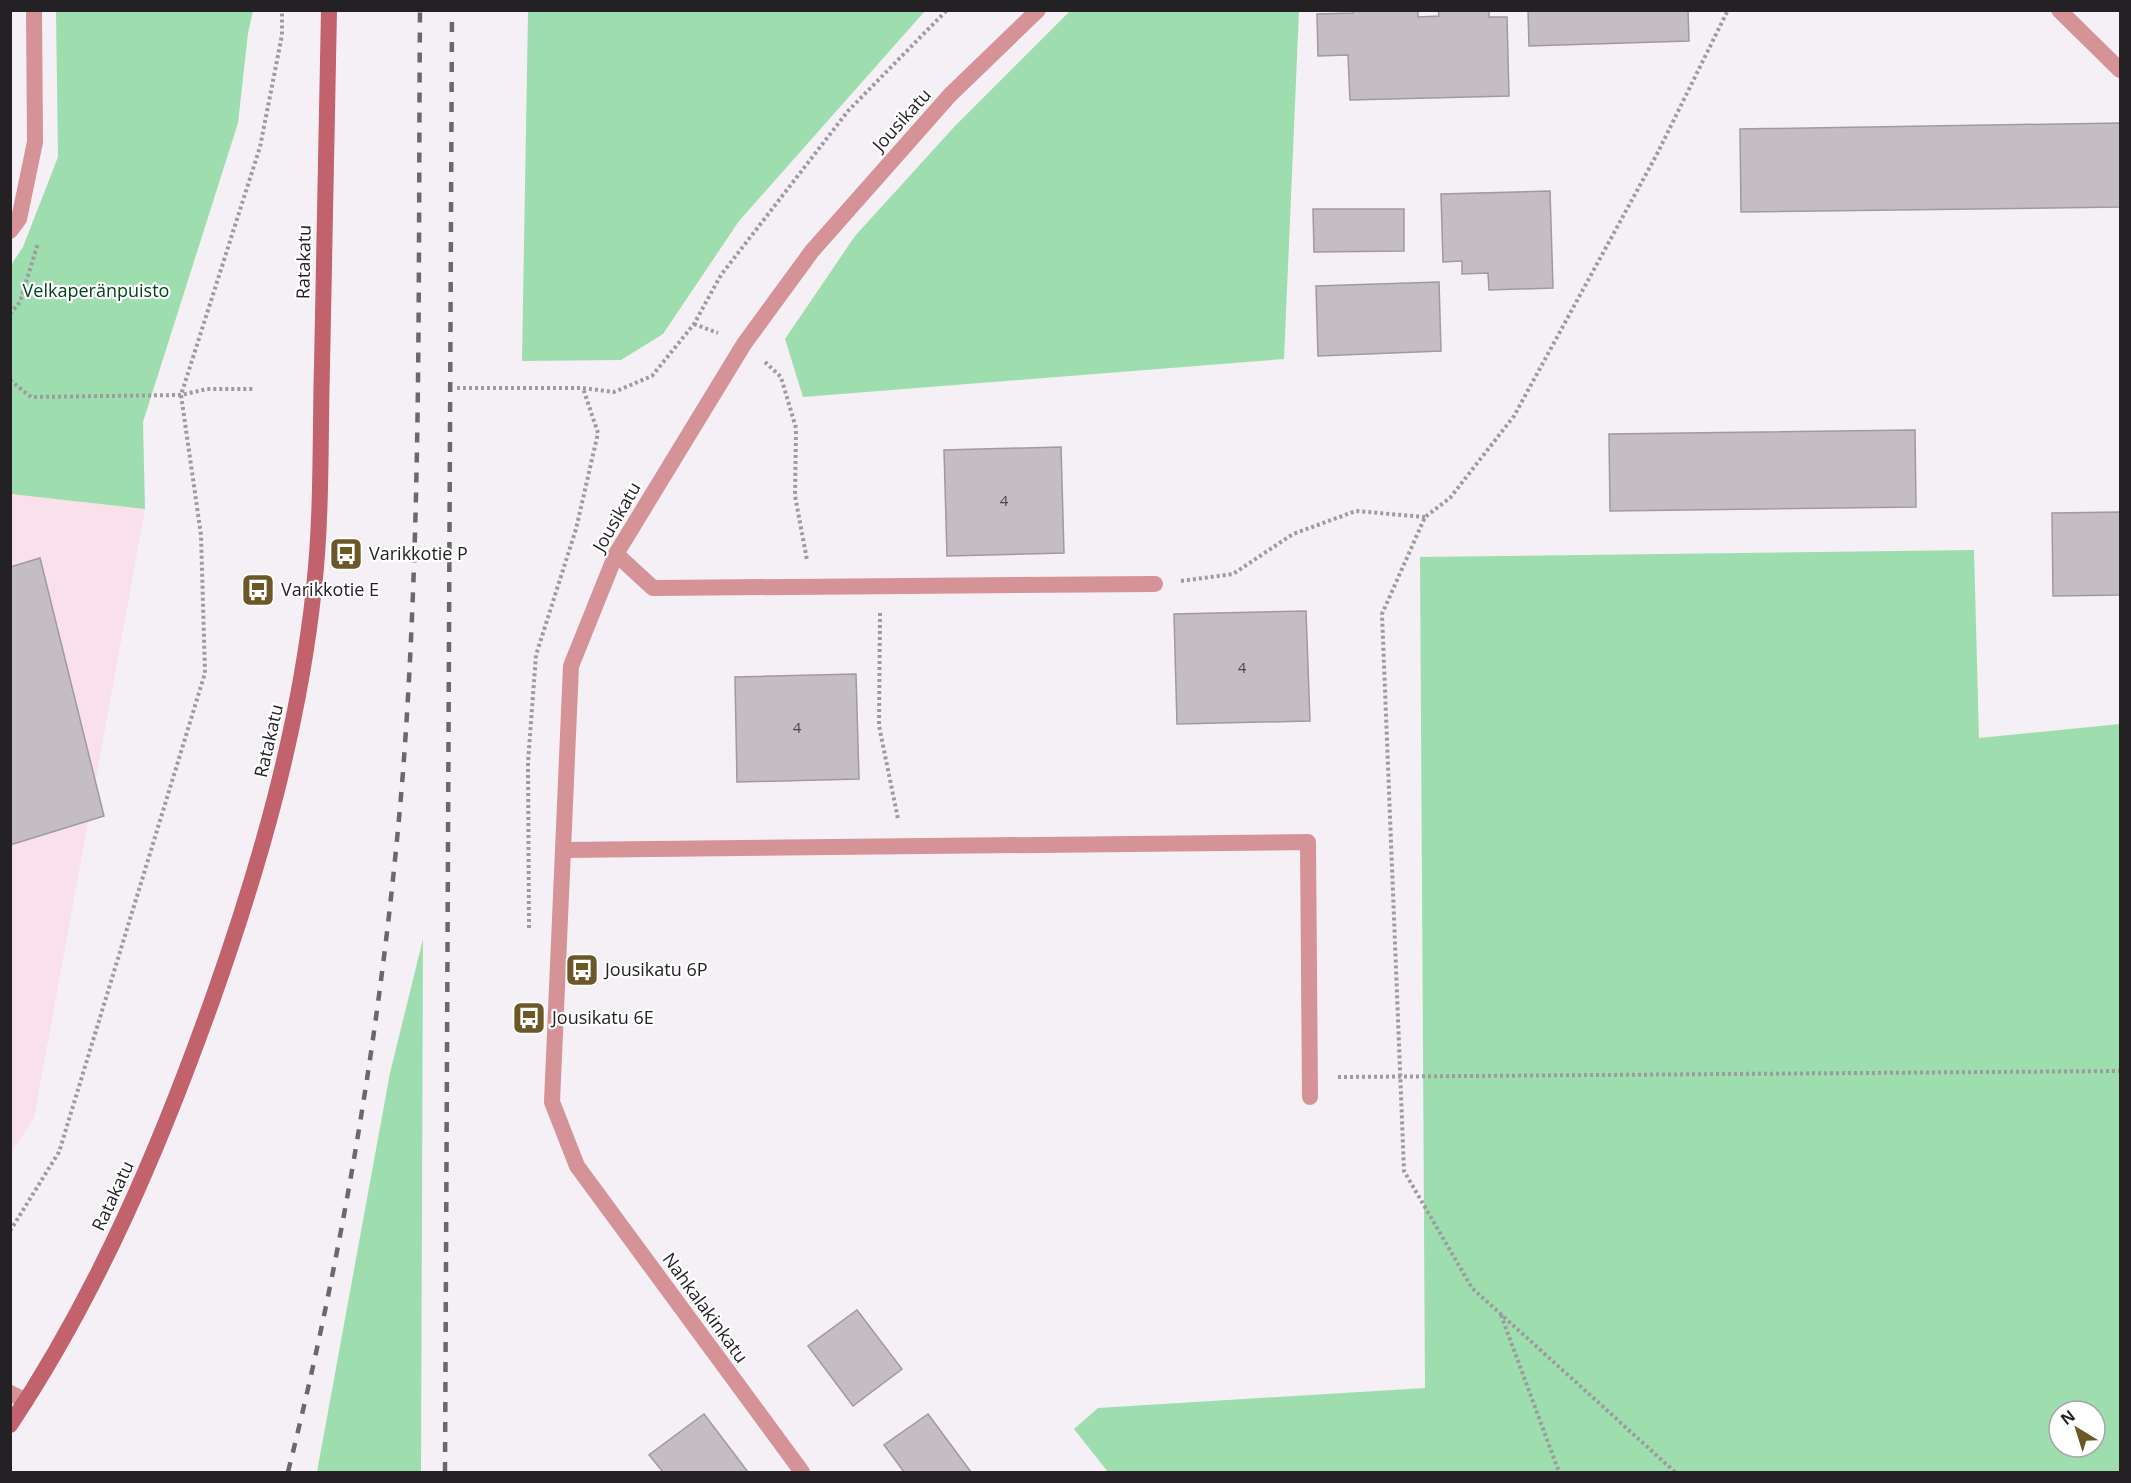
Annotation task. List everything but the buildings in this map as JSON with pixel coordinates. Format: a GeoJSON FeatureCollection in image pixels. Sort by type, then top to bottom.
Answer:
{"type":"FeatureCollection","features":[{"type":"Feature","properties":{"kind":"main road","name":"Ratakatu"},"geometry":{"type":"LineString","coordinates":[[10,1425],[94,1282],[145,1176],[184,1079],[240,921],[276,797],[297,706],[314,587],[319,489],[329,10]]}},
{"type":"Feature","properties":{"kind":"street"},"geometry":{"type":"LineString","coordinates":[[10,231],[19,219],[35,142],[34,10]]}},
{"type":"Feature","properties":{"kind":"street","name":"Jousikatu"},"geometry":{"type":"LineString","coordinates":[[577,1166],[552,1102],[571,666],[616,554],[744,344],[819,243],[950,95],[1038,10]]}},
{"type":"Feature","properties":{"kind":"street"},"geometry":{"type":"LineString","coordinates":[[2059,10],[2121,70]]}},
{"type":"Feature","properties":{"kind":"street"},"geometry":{"type":"LineString","coordinates":[[616,554],[653,588],[1155,584]]}},
{"type":"Feature","properties":{"kind":"street"},"geometry":{"type":"LineString","coordinates":[[563,850],[1308,842],[1310,1097]]}},
{"type":"Feature","properties":{"kind":"street","name":"Nahkalakinkatu"},"geometry":{"type":"LineString","coordinates":[[577,1166],[802,1473]]}},
{"type":"Feature","properties":{"kind":"street"},"geometry":{"type":"LineString","coordinates":[[10,1393],[26,1401]]}},
{"type":"Feature","properties":{"kind":"path"},"geometry":{"type":"LineString","coordinates":[[10,1231],[59,1152],[205,673],[201,535],[181,395],[260,147],[282,35],[282,10]]}},
{"type":"Feature","properties":{"kind":"path"},"geometry":{"type":"LineString","coordinates":[[457,388],[583,388],[614,392],[652,376],[694,324],[721,275],[848,111],[947,10]]}},
{"type":"Feature","properties":{"kind":"path"},"geometry":{"type":"LineString","coordinates":[[1675,1473],[1472,1288],[1404,1171],[1382,614],[1425,517],[1450,498],[1514,416],[1657,154],[1728,10]]}},
{"type":"Feature","properties":{"kind":"path"},"geometry":{"type":"LineString","coordinates":[[694,324],[744,344],[781,377],[796,428],[795,496],[806,558],[822,587]]}},
{"type":"Feature","properties":{"kind":"path"},"geometry":{"type":"LineString","coordinates":[[10,381],[31,396],[181,395],[207,389],[253,389]]}},
{"type":"Feature","properties":{"kind":"path"},"geometry":{"type":"LineString","coordinates":[[1155,584],[1233,574],[1293,534],[1356,511],[1425,517]]}},
{"type":"Feature","properties":{"kind":"path"},"geometry":{"type":"LineString","coordinates":[[880,587],[879,726],[904,846]]}},
{"type":"Feature","properties":{"kind":"path"},"geometry":{"type":"LineString","coordinates":[[1310,1077],[2121,1071]]}},
{"type":"Feature","properties":{"kind":"path"},"geometry":{"type":"LineString","coordinates":[[1501,1314],[1559,1473]]}},
{"type":"Feature","properties":{"kind":"shaded area"},"geometry":{"type":"Polygon","coordinates":[[[11,494],[145,509],[34,1118],[11,1153],[11,494]]]}},
{"type":"Feature","properties":{"kind":"green space"},"geometry":{"type":"Polygon","coordinates":[[[528,10],[925,11],[739,221],[663,334],[621,360],[522,361],[528,10]]]}},
{"type":"Feature","properties":{"kind":"green space"},"geometry":{"type":"Polygon","coordinates":[[[1071,10],[1299,11],[1284,359],[803,397],[785,339],[855,236],[955,126],[1071,10]]]}},
{"type":"Feature","properties":{"kind":"green space","name":"Velkaperänpuisto"},"geometry":{"type":"Polygon","coordinates":[[[56,11],[253,11],[248,33],[238,123],[143,422],[145,509],[11,494],[11,265],[23,247],[58,157],[56,11]]]}},
{"type":"Feature","properties":{"kind":"green space"},"geometry":{"type":"Polygon","coordinates":[[[1974,550],[1979,738],[2120,724],[2120,1472],[1108,1472],[1074,1429],[1098,1408],[1425,1388],[1420,557],[1974,550]]]}},
{"type":"Feature","properties":{"kind":"green space"},"geometry":{"type":"Polygon","coordinates":[[[423,939],[421,1472],[317,1472],[390,1073],[423,939]]]}},
{"type":"Feature","properties":{"kind":"railway"},"geometry":{"type":"LineString","coordinates":[[288,1472],[309,1386],[360,1125],[385,948],[403,772],[416,487],[420,10]]}},
{"type":"Feature","properties":{"kind":"railway"},"geometry":{"type":"LineString","coordinates":[[445,1472],[452,10]]}},
{"type":"Feature","properties":{"kind":"place","name":"Varikkotie P"},"geometry":{"type":"Point","coordinates":[346,554]}},
{"type":"Feature","properties":{"kind":"place","name":"Varikkotie E"},"geometry":{"type":"Point","coordinates":[258,590]}},
{"type":"Feature","properties":{"kind":"place","name":"Jousikatu 6P"},"geometry":{"type":"Point","coordinates":[582,970]}},
{"type":"Feature","properties":{"kind":"place","name":"Jousikatu 6E"},"geometry":{"type":"Point","coordinates":[529,1018]}}]}
